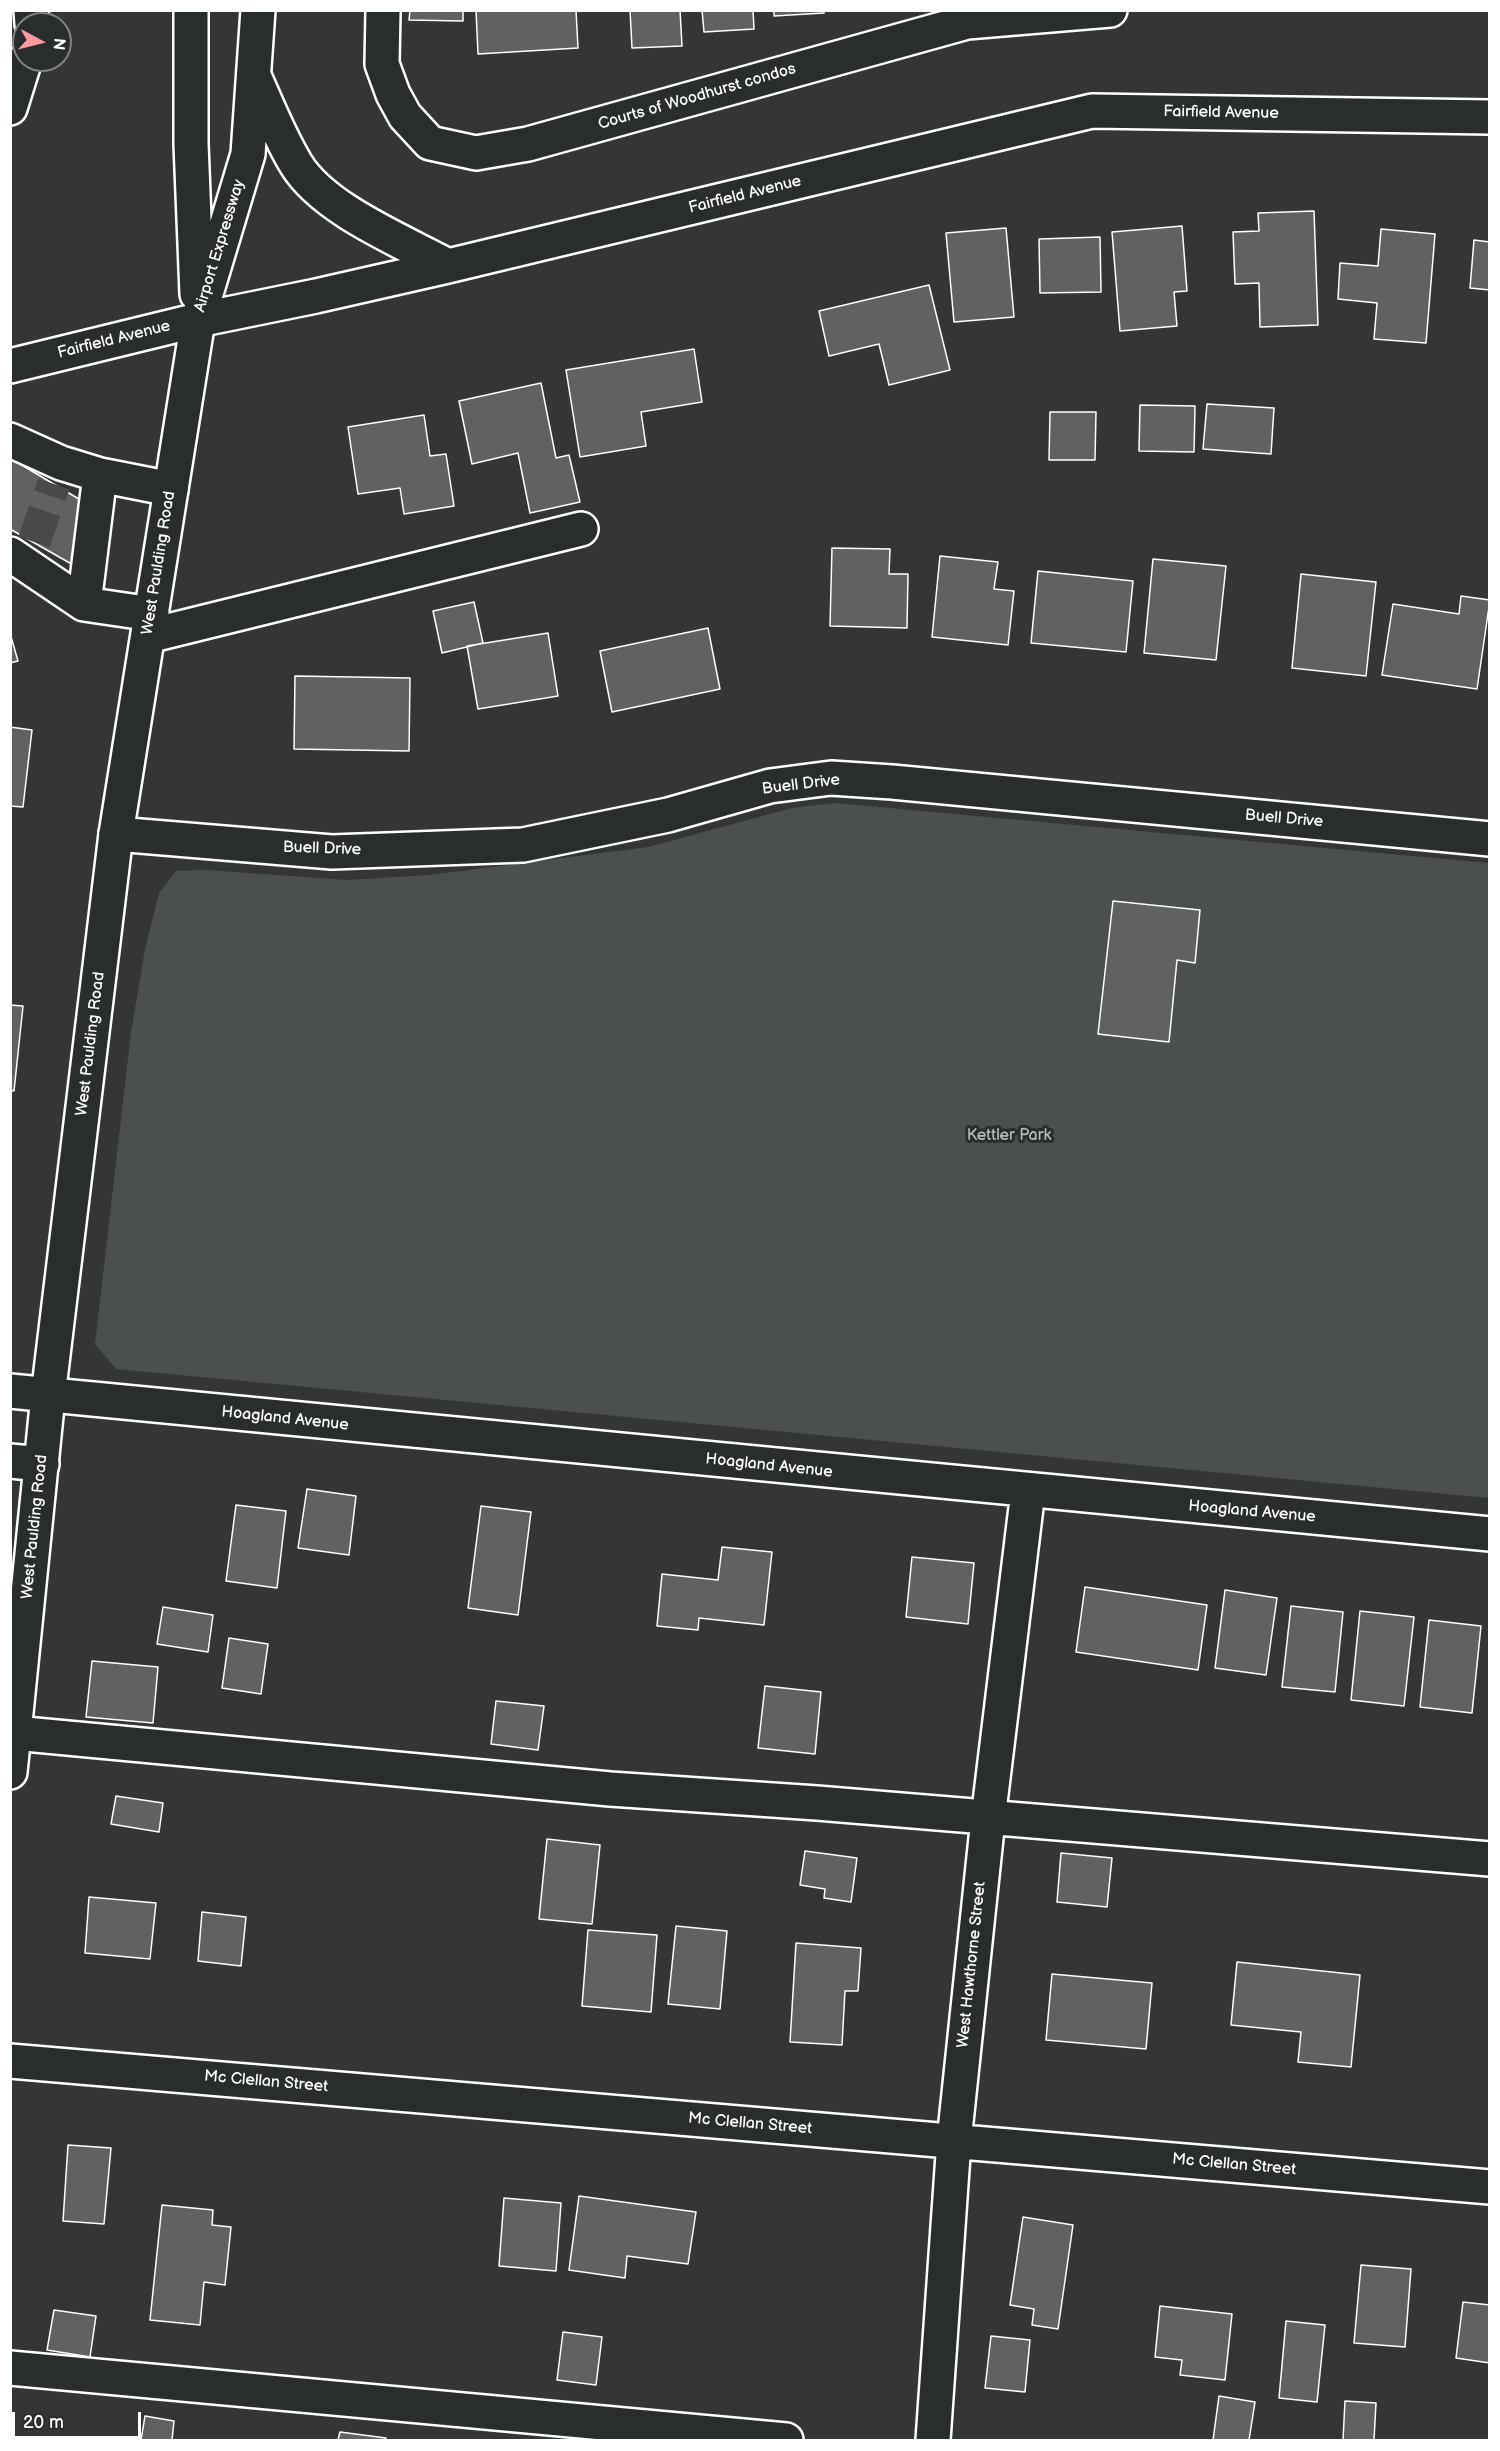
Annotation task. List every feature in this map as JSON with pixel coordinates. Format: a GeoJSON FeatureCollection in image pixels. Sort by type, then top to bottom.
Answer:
{"type":"FeatureCollection","features":[{"type":"Feature","properties":{"kind":"street","name":"Airport Expressway"},"geometry":{"type":"LineString","coordinates":[[191,10],[191,144],[198,320]]}},
{"type":"Feature","properties":{"kind":"street","name":"Airport Expressway"},"geometry":{"type":"LineString","coordinates":[[198,320],[248,154],[258,10]]}},
{"type":"Feature","properties":{"kind":"street","name":"Courts of Woodhurst condos"},"geometry":{"type":"LineString","coordinates":[[383,10],[382,64],[393,94],[405,116],[430,143],[476,153],[528,144],[967,22],[1110,10]]}},
{"type":"Feature","properties":{"kind":"street"},"geometry":{"type":"LineString","coordinates":[[10,108],[21,72]]}},
{"type":"Feature","properties":{"kind":"street"},"geometry":{"type":"LineString","coordinates":[[253,75],[296,165],[317,189],[344,210],[448,266]]}},
{"type":"Feature","properties":{"kind":"street","name":"Fairfield Avenue"},"geometry":{"type":"LineString","coordinates":[[10,366],[198,320],[448,266],[1092,111],[1490,117]]}},
{"type":"Feature","properties":{"kind":"street","name":"West Paulding Road"},"geometry":{"type":"LineString","coordinates":[[10,1772],[14,1733],[26,1463],[48,1396],[116,834],[198,320]]}},
{"type":"Feature","properties":{"kind":"street"},"geometry":{"type":"LineString","coordinates":[[10,440],[57,474],[100,475],[171,489]]}},
{"type":"Feature","properties":{"kind":"street"},"geometry":{"type":"LineString","coordinates":[[84,604],[100,475]]}},
{"type":"Feature","properties":{"kind":"street"},"geometry":{"type":"LineString","coordinates":[[24,553],[84,604],[150,625],[581,529]]}},
{"type":"Feature","properties":{"kind":"street","name":"Buell Drive"},"geometry":{"type":"LineString","coordinates":[[116,834],[333,852],[523,845],[668,815],[770,786],[831,778],[1490,839]]}},
{"type":"Feature","properties":{"kind":"street","name":"Hoagland Avenue"},"geometry":{"type":"LineString","coordinates":[[10,1391],[1490,1534]]}},
{"type":"Feature","properties":{"kind":"street","name":"West Hawthorne Street"},"geometry":{"type":"LineString","coordinates":[[933,2440],[954,2141],[988,1819],[1028,1491]]}},
{"type":"Feature","properties":{"kind":"street"},"geometry":{"type":"LineString","coordinates":[[14,1733],[610,1789],[816,1803],[1490,1859]]}},
{"type":"Feature","properties":{"kind":"street","name":"Mc Clellan Street"},"geometry":{"type":"LineString","coordinates":[[10,2061],[1490,2187]]}},
{"type":"Feature","properties":{"kind":"street"},"geometry":{"type":"LineString","coordinates":[[10,2368],[786,2440]]}},
{"type":"Feature","properties":{"kind":"green space","name":"Kettler Park"},"geometry":{"type":"Polygon","coordinates":[[[835,803],[1489,863],[1489,1498],[116,1369],[95,1344],[131,1032],[145,949],[159,893],[176,871],[207,870],[347,880],[429,875],[648,847],[792,808],[835,803]]]}},
{"type":"Feature","properties":{"kind":"building"},"geometry":{"type":"Polygon","coordinates":[[[410,10],[463,10],[463,21],[409,20],[410,10]]]}},
{"type":"Feature","properties":{"kind":"building"},"geometry":{"type":"Polygon","coordinates":[[[476,10],[576,10],[578,48],[478,54],[476,10]]]}},
{"type":"Feature","properties":{"kind":"building"},"geometry":{"type":"Polygon","coordinates":[[[630,10],[680,10],[682,46],[632,48],[630,10]]]}},
{"type":"Feature","properties":{"kind":"building"},"geometry":{"type":"Polygon","coordinates":[[[702,10],[753,10],[754,29],[704,32],[702,10]]]}},
{"type":"Feature","properties":{"kind":"building"},"geometry":{"type":"Polygon","coordinates":[[[774,10],[824,10],[824,13],[774,16],[774,10]]]}},
{"type":"Feature","properties":{"kind":"building"},"geometry":{"type":"Polygon","coordinates":[[[1314,211],[1318,325],[1260,327],[1259,283],[1235,284],[1233,232],[1259,231],[1258,213],[1314,211]]]}},
{"type":"Feature","properties":{"kind":"building"},"geometry":{"type":"Polygon","coordinates":[[[1182,226],[1187,291],[1174,292],[1177,326],[1120,331],[1112,232],[1182,226]]]}},
{"type":"Feature","properties":{"kind":"building"},"geometry":{"type":"Polygon","coordinates":[[[1006,228],[1014,317],[954,322],[946,233],[1006,228]]]}},
{"type":"Feature","properties":{"kind":"building"},"geometry":{"type":"Polygon","coordinates":[[[1381,229],[1435,234],[1426,343],[1374,339],[1377,303],[1338,299],[1340,263],[1378,266],[1381,229]]]}},
{"type":"Feature","properties":{"kind":"building"},"geometry":{"type":"Polygon","coordinates":[[[1100,237],[1101,292],[1040,293],[1039,239],[1100,237]]]}},
{"type":"Feature","properties":{"kind":"building"},"geometry":{"type":"Polygon","coordinates":[[[1474,240],[1490,242],[1490,290],[1470,288],[1474,240]]]}},
{"type":"Feature","properties":{"kind":"building"},"geometry":{"type":"Polygon","coordinates":[[[929,285],[950,370],[889,385],[879,344],[829,356],[819,311],[929,285]]]}},
{"type":"Feature","properties":{"kind":"building"},"geometry":{"type":"Polygon","coordinates":[[[694,349],[702,402],[641,412],[646,446],[580,457],[566,370],[694,349]]]}},
{"type":"Feature","properties":{"kind":"building"},"geometry":{"type":"Polygon","coordinates":[[[541,383],[556,458],[569,455],[580,502],[530,513],[518,453],[472,464],[459,401],[541,383]]]}},
{"type":"Feature","properties":{"kind":"building"},"geometry":{"type":"Polygon","coordinates":[[[1207,404],[1274,408],[1271,454],[1203,449],[1207,404]]]}},
{"type":"Feature","properties":{"kind":"building"},"geometry":{"type":"Polygon","coordinates":[[[1140,405],[1195,406],[1194,452],[1139,451],[1140,405]]]}},
{"type":"Feature","properties":{"kind":"building"},"geometry":{"type":"Polygon","coordinates":[[[1050,412],[1096,412],[1095,460],[1049,460],[1050,412]]]}},
{"type":"Feature","properties":{"kind":"building"},"geometry":{"type":"Polygon","coordinates":[[[424,415],[430,456],[446,454],[454,506],[404,514],[400,488],[358,494],[348,427],[424,415]]]}},
{"type":"Feature","properties":{"kind":"building"},"geometry":{"type":"Polygon","coordinates":[[[10,458],[89,505],[82,570],[10,529],[10,458]]]}},
{"type":"Feature","properties":{"kind":"building"},"geometry":{"type":"Polygon","coordinates":[[[832,548],[890,549],[889,574],[908,574],[907,628],[830,626],[832,548]]]}},
{"type":"Feature","properties":{"kind":"building"},"geometry":{"type":"Polygon","coordinates":[[[940,556],[998,562],[994,589],[1014,591],[1008,645],[932,637],[940,556]]]}},
{"type":"Feature","properties":{"kind":"building"},"geometry":{"type":"Polygon","coordinates":[[[1153,559],[1226,566],[1216,660],[1144,653],[1153,559]]]}},
{"type":"Feature","properties":{"kind":"building"},"geometry":{"type":"Polygon","coordinates":[[[1038,571],[1133,581],[1126,652],[1031,643],[1038,571]]]}},
{"type":"Feature","properties":{"kind":"building"},"geometry":{"type":"Polygon","coordinates":[[[1301,574],[1376,582],[1366,676],[1292,668],[1301,574]]]}},
{"type":"Feature","properties":{"kind":"building"},"geometry":{"type":"Polygon","coordinates":[[[1461,596],[1490,600],[1477,689],[1382,675],[1393,604],[1459,614],[1461,596]]]}},
{"type":"Feature","properties":{"kind":"building"},"geometry":{"type":"Polygon","coordinates":[[[474,602],[483,643],[442,653],[433,611],[474,602]]]}},
{"type":"Feature","properties":{"kind":"building"},"geometry":{"type":"Polygon","coordinates":[[[708,628],[720,689],[612,712],[600,651],[708,628]]]}},
{"type":"Feature","properties":{"kind":"building"},"geometry":{"type":"Polygon","coordinates":[[[10,633],[18,661],[10,663],[10,633]]]}},
{"type":"Feature","properties":{"kind":"building"},"geometry":{"type":"Polygon","coordinates":[[[548,633],[558,696],[478,709],[467,646],[548,633]]]}},
{"type":"Feature","properties":{"kind":"building"},"geometry":{"type":"Polygon","coordinates":[[[295,676],[410,678],[409,751],[294,749],[295,676]]]}},
{"type":"Feature","properties":{"kind":"building"},"geometry":{"type":"Polygon","coordinates":[[[10,727],[32,730],[23,807],[10,806],[10,727]]]}},
{"type":"Feature","properties":{"kind":"building"},"geometry":{"type":"Polygon","coordinates":[[[1113,901],[1200,910],[1195,963],[1177,960],[1169,1042],[1098,1034],[1113,901]]]}},
{"type":"Feature","properties":{"kind":"building"},"geometry":{"type":"Polygon","coordinates":[[[10,1005],[23,1006],[14,1091],[10,1090],[10,1005]]]}},
{"type":"Feature","properties":{"kind":"building"},"geometry":{"type":"Polygon","coordinates":[[[307,1489],[356,1496],[349,1555],[298,1548],[307,1489]]]}},
{"type":"Feature","properties":{"kind":"building"},"geometry":{"type":"Polygon","coordinates":[[[236,1505],[286,1511],[277,1588],[226,1581],[236,1505]]]}},
{"type":"Feature","properties":{"kind":"building"},"geometry":{"type":"Polygon","coordinates":[[[481,1506],[531,1512],[518,1615],[468,1608],[481,1506]]]}},
{"type":"Feature","properties":{"kind":"building"},"geometry":{"type":"Polygon","coordinates":[[[722,1547],[772,1552],[764,1625],[699,1618],[698,1630],[657,1626],[662,1574],[718,1580],[722,1547]]]}},
{"type":"Feature","properties":{"kind":"building"},"geometry":{"type":"Polygon","coordinates":[[[912,1557],[974,1563],[968,1624],[906,1617],[912,1557]]]}},
{"type":"Feature","properties":{"kind":"building"},"geometry":{"type":"Polygon","coordinates":[[[1085,1587],[1207,1605],[1198,1670],[1076,1652],[1085,1587]]]}},
{"type":"Feature","properties":{"kind":"building"},"geometry":{"type":"Polygon","coordinates":[[[1225,1590],[1277,1598],[1266,1675],[1215,1668],[1225,1590]]]}},
{"type":"Feature","properties":{"kind":"building"},"geometry":{"type":"Polygon","coordinates":[[[1291,1606],[1343,1612],[1335,1692],[1282,1687],[1291,1606]]]}},
{"type":"Feature","properties":{"kind":"building"},"geometry":{"type":"Polygon","coordinates":[[[163,1607],[213,1615],[208,1652],[157,1644],[163,1607]]]}},
{"type":"Feature","properties":{"kind":"building"},"geometry":{"type":"Polygon","coordinates":[[[1360,1611],[1414,1617],[1404,1706],[1351,1700],[1360,1611]]]}},
{"type":"Feature","properties":{"kind":"building"},"geometry":{"type":"Polygon","coordinates":[[[1429,1620],[1481,1626],[1472,1713],[1420,1707],[1429,1620]]]}},
{"type":"Feature","properties":{"kind":"building"},"geometry":{"type":"Polygon","coordinates":[[[229,1638],[268,1644],[261,1694],[222,1688],[229,1638]]]}},
{"type":"Feature","properties":{"kind":"building"},"geometry":{"type":"Polygon","coordinates":[[[92,1661],[158,1667],[153,1723],[86,1717],[92,1661]]]}},
{"type":"Feature","properties":{"kind":"building"},"geometry":{"type":"Polygon","coordinates":[[[765,1686],[821,1692],[815,1754],[758,1748],[765,1686]]]}},
{"type":"Feature","properties":{"kind":"building"},"geometry":{"type":"Polygon","coordinates":[[[496,1701],[544,1706],[538,1750],[491,1744],[496,1701]]]}},
{"type":"Feature","properties":{"kind":"building"},"geometry":{"type":"Polygon","coordinates":[[[116,1796],[163,1803],[159,1832],[111,1824],[116,1796]]]}},
{"type":"Feature","properties":{"kind":"building"},"geometry":{"type":"Polygon","coordinates":[[[547,1839],[600,1845],[592,1924],[539,1919],[547,1839]]]}},
{"type":"Feature","properties":{"kind":"building"},"geometry":{"type":"Polygon","coordinates":[[[805,1851],[857,1858],[851,1902],[824,1898],[825,1889],[800,1885],[805,1851]]]}},
{"type":"Feature","properties":{"kind":"building"},"geometry":{"type":"Polygon","coordinates":[[[1061,1853],[1112,1858],[1107,1907],[1057,1902],[1061,1853]]]}},
{"type":"Feature","properties":{"kind":"building"},"geometry":{"type":"Polygon","coordinates":[[[89,1897],[156,1903],[150,1959],[85,1953],[89,1897]]]}},
{"type":"Feature","properties":{"kind":"building"},"geometry":{"type":"Polygon","coordinates":[[[202,1912],[246,1917],[241,1966],[198,1961],[202,1912]]]}},
{"type":"Feature","properties":{"kind":"building"},"geometry":{"type":"Polygon","coordinates":[[[676,1926],[727,1931],[720,2009],[668,2004],[676,1926]]]}},
{"type":"Feature","properties":{"kind":"building"},"geometry":{"type":"Polygon","coordinates":[[[588,1930],[657,1935],[651,2012],[582,2006],[588,1930]]]}},
{"type":"Feature","properties":{"kind":"building"},"geometry":{"type":"Polygon","coordinates":[[[796,1943],[861,1948],[858,1991],[845,1991],[842,2045],[790,2042],[796,1943]]]}},
{"type":"Feature","properties":{"kind":"building"},"geometry":{"type":"Polygon","coordinates":[[[1237,1962],[1360,1975],[1351,2067],[1298,2062],[1301,2032],[1231,2025],[1237,1962]]]}},
{"type":"Feature","properties":{"kind":"building"},"geometry":{"type":"Polygon","coordinates":[[[1052,1974],[1152,1983],[1146,2049],[1046,2040],[1052,1974]]]}},
{"type":"Feature","properties":{"kind":"building"},"geometry":{"type":"Polygon","coordinates":[[[68,2145],[111,2148],[104,2224],[63,2221],[68,2145]]]}},
{"type":"Feature","properties":{"kind":"building"},"geometry":{"type":"Polygon","coordinates":[[[579,2196],[696,2212],[688,2264],[627,2256],[625,2278],[569,2270],[579,2196]]]}},
{"type":"Feature","properties":{"kind":"building"},"geometry":{"type":"Polygon","coordinates":[[[504,2198],[561,2203],[556,2271],[499,2266],[504,2198]]]}},
{"type":"Feature","properties":{"kind":"building"},"geometry":{"type":"Polygon","coordinates":[[[162,2205],[213,2210],[212,2225],[231,2227],[225,2285],[204,2282],[200,2325],[150,2320],[162,2205]]]}},
{"type":"Feature","properties":{"kind":"building"},"geometry":{"type":"Polygon","coordinates":[[[1023,2217],[1073,2225],[1058,2329],[1032,2325],[1034,2309],[1010,2305],[1023,2217]]]}},
{"type":"Feature","properties":{"kind":"building"},"geometry":{"type":"Polygon","coordinates":[[[1361,2265],[1411,2269],[1405,2347],[1354,2343],[1361,2265]]]}},
{"type":"Feature","properties":{"kind":"building"},"geometry":{"type":"Polygon","coordinates":[[[1463,2302],[1490,2305],[1490,2363],[1456,2358],[1463,2302]]]}},
{"type":"Feature","properties":{"kind":"building"},"geometry":{"type":"Polygon","coordinates":[[[1160,2306],[1232,2314],[1225,2380],[1180,2375],[1182,2360],[1155,2357],[1160,2306]]]}},
{"type":"Feature","properties":{"kind":"building"},"geometry":{"type":"Polygon","coordinates":[[[54,2310],[96,2316],[90,2357],[47,2350],[54,2310]]]}},
{"type":"Feature","properties":{"kind":"building"},"geometry":{"type":"Polygon","coordinates":[[[1286,2321],[1325,2325],[1317,2402],[1279,2398],[1286,2321]]]}},
{"type":"Feature","properties":{"kind":"building"},"geometry":{"type":"Polygon","coordinates":[[[563,2332],[602,2337],[596,2385],[557,2380],[563,2332]]]}},
{"type":"Feature","properties":{"kind":"building"},"geometry":{"type":"Polygon","coordinates":[[[991,2336],[1030,2340],[1025,2392],[985,2388],[991,2336]]]}},
{"type":"Feature","properties":{"kind":"building"},"geometry":{"type":"Polygon","coordinates":[[[1219,2396],[1255,2402],[1249,2440],[1213,2440],[1219,2396]]]}},
{"type":"Feature","properties":{"kind":"building"},"geometry":{"type":"Polygon","coordinates":[[[1345,2401],[1376,2403],[1374,2440],[1343,2440],[1345,2401]]]}},
{"type":"Feature","properties":{"kind":"building"},"geometry":{"type":"Polygon","coordinates":[[[145,2416],[174,2421],[172,2440],[141,2440],[145,2416]]]}},
{"type":"Feature","properties":{"kind":"building"},"geometry":{"type":"Polygon","coordinates":[[[340,2432],[386,2438],[386,2440],[338,2440],[340,2432]]]}},
{"type":"Feature","properties":{"kind":"tunnel"},"geometry":{"type":"LineString","coordinates":[[34,542],[54,484]]}}]}
